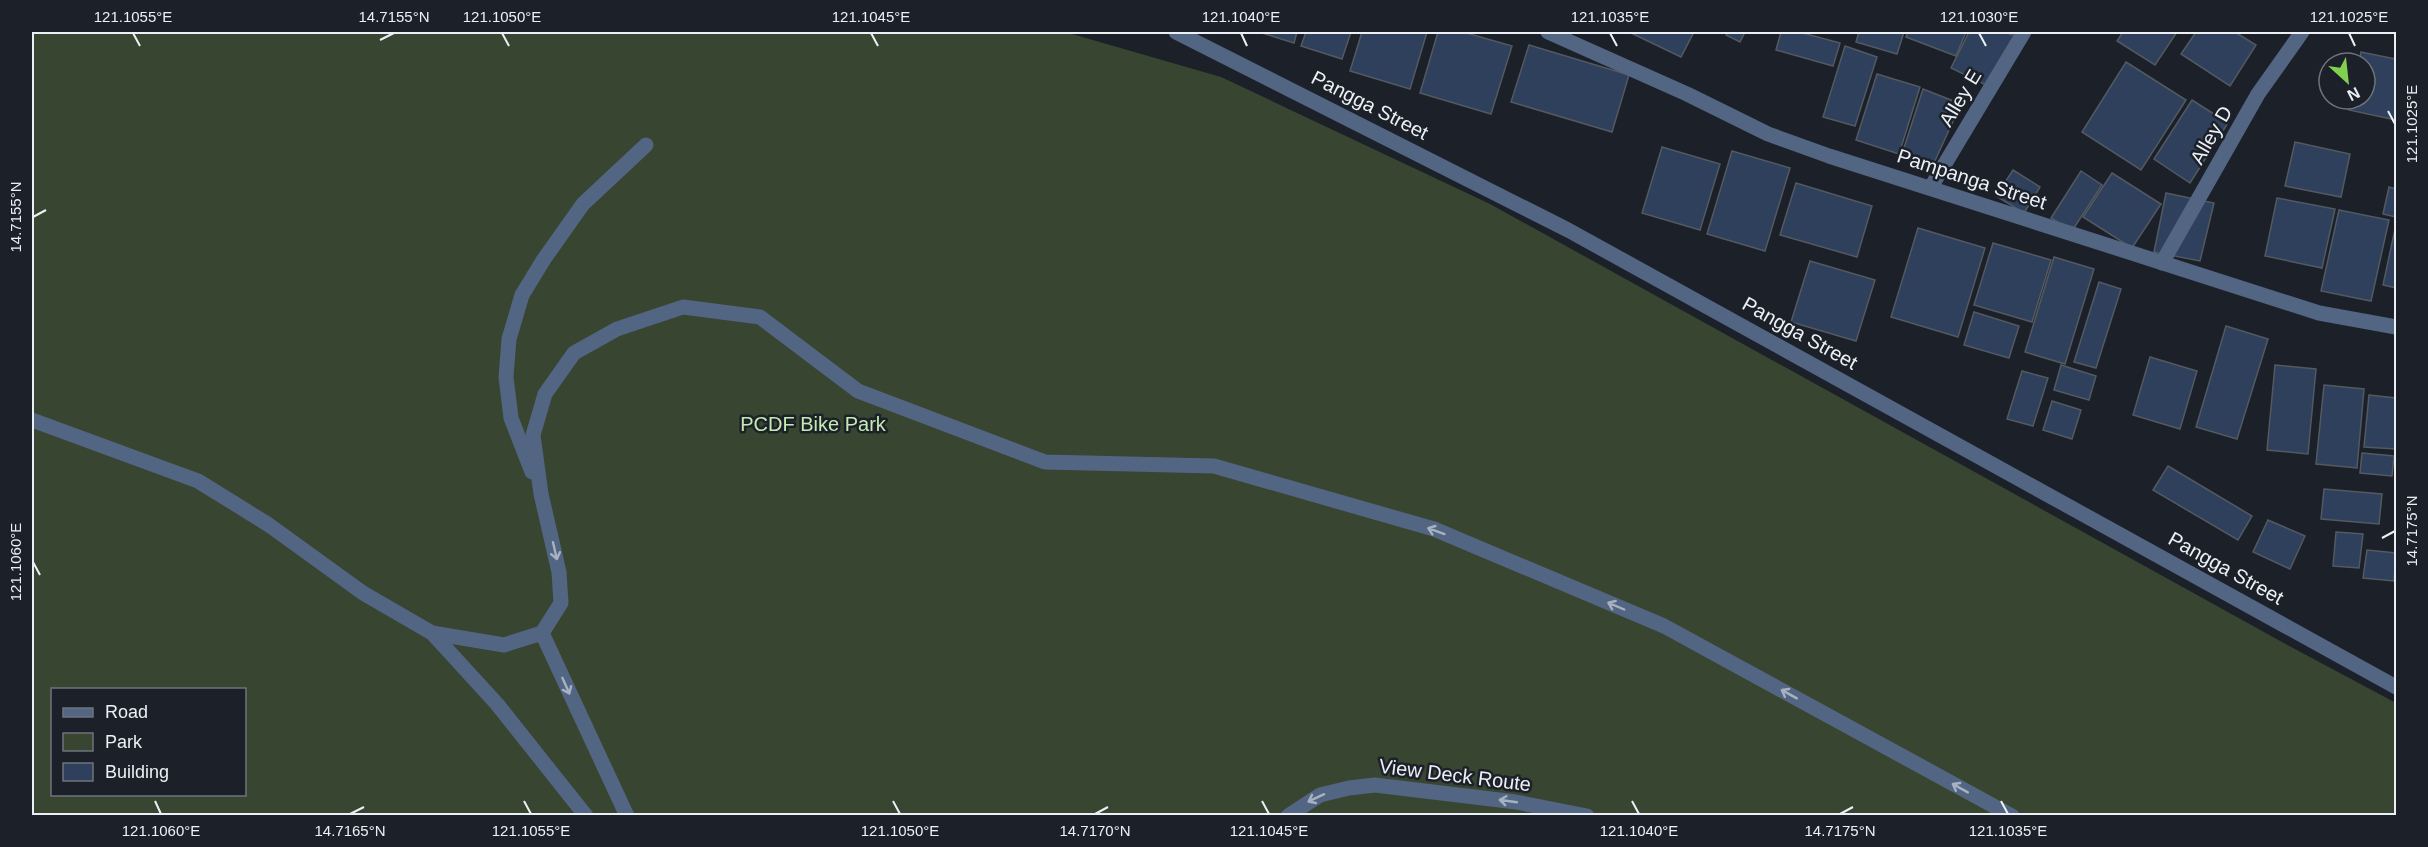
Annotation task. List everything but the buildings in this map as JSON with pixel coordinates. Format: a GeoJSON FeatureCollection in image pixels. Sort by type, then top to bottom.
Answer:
{"type":"FeatureCollection","features":[{"type":"Feature","properties":{"kind":"street","name":"Pangga Street"},"geometry":{"type":"LineString","coordinates":[[1176,32],[1568,230],[2397,687]]}},
{"type":"Feature","properties":{"kind":"street","name":"Pampanga Street"},"geometry":{"type":"LineString","coordinates":[[1548,32],[1687,94],[1768,134],[1829,156],[2319,314],[2397,327]]}},
{"type":"Feature","properties":{"kind":"street","name":"Alley E"},"geometry":{"type":"LineString","coordinates":[[1931,187],[2024,32]]}},
{"type":"Feature","properties":{"kind":"street","name":"Alley D"},"geometry":{"type":"LineString","coordinates":[[2162,263],[2258,94],[2302,32]]}},
{"type":"Feature","properties":{"kind":"street"},"geometry":{"type":"LineString","coordinates":[[541,494],[511,418],[506,377],[509,339],[522,295],[583,204],[646,145]]}},
{"type":"Feature","properties":{"kind":"street"},"geometry":{"type":"LineString","coordinates":[[432,633],[504,645],[542,633],[561,603],[559,572],[541,494],[533,435],[545,394],[574,353],[617,329],[683,307],[760,317],[858,391],[1045,462],[1214,466],[1434,529],[1664,626],[2012,816]]}},
{"type":"Feature","properties":{"kind":"street"},"geometry":{"type":"LineString","coordinates":[[32,420],[198,481],[269,525],[363,593],[432,633],[497,704],[586,816]]}},
{"type":"Feature","properties":{"kind":"street"},"geometry":{"type":"LineString","coordinates":[[542,633],[627,816]]}},
{"type":"Feature","properties":{"kind":"street","name":"View Deck Route"},"geometry":{"type":"LineString","coordinates":[[1288,816],[1320,795],[1375,785],[1516,802],[1587,816]]}},
{"type":"Feature","properties":{"kind":"green space","name":"PCDF Bike Park"},"geometry":{"type":"Polygon","coordinates":[[[32,32],[1065,32],[1221,77],[1490,204],[2396,703],[2396,815],[32,815],[32,32]]]}}]}
